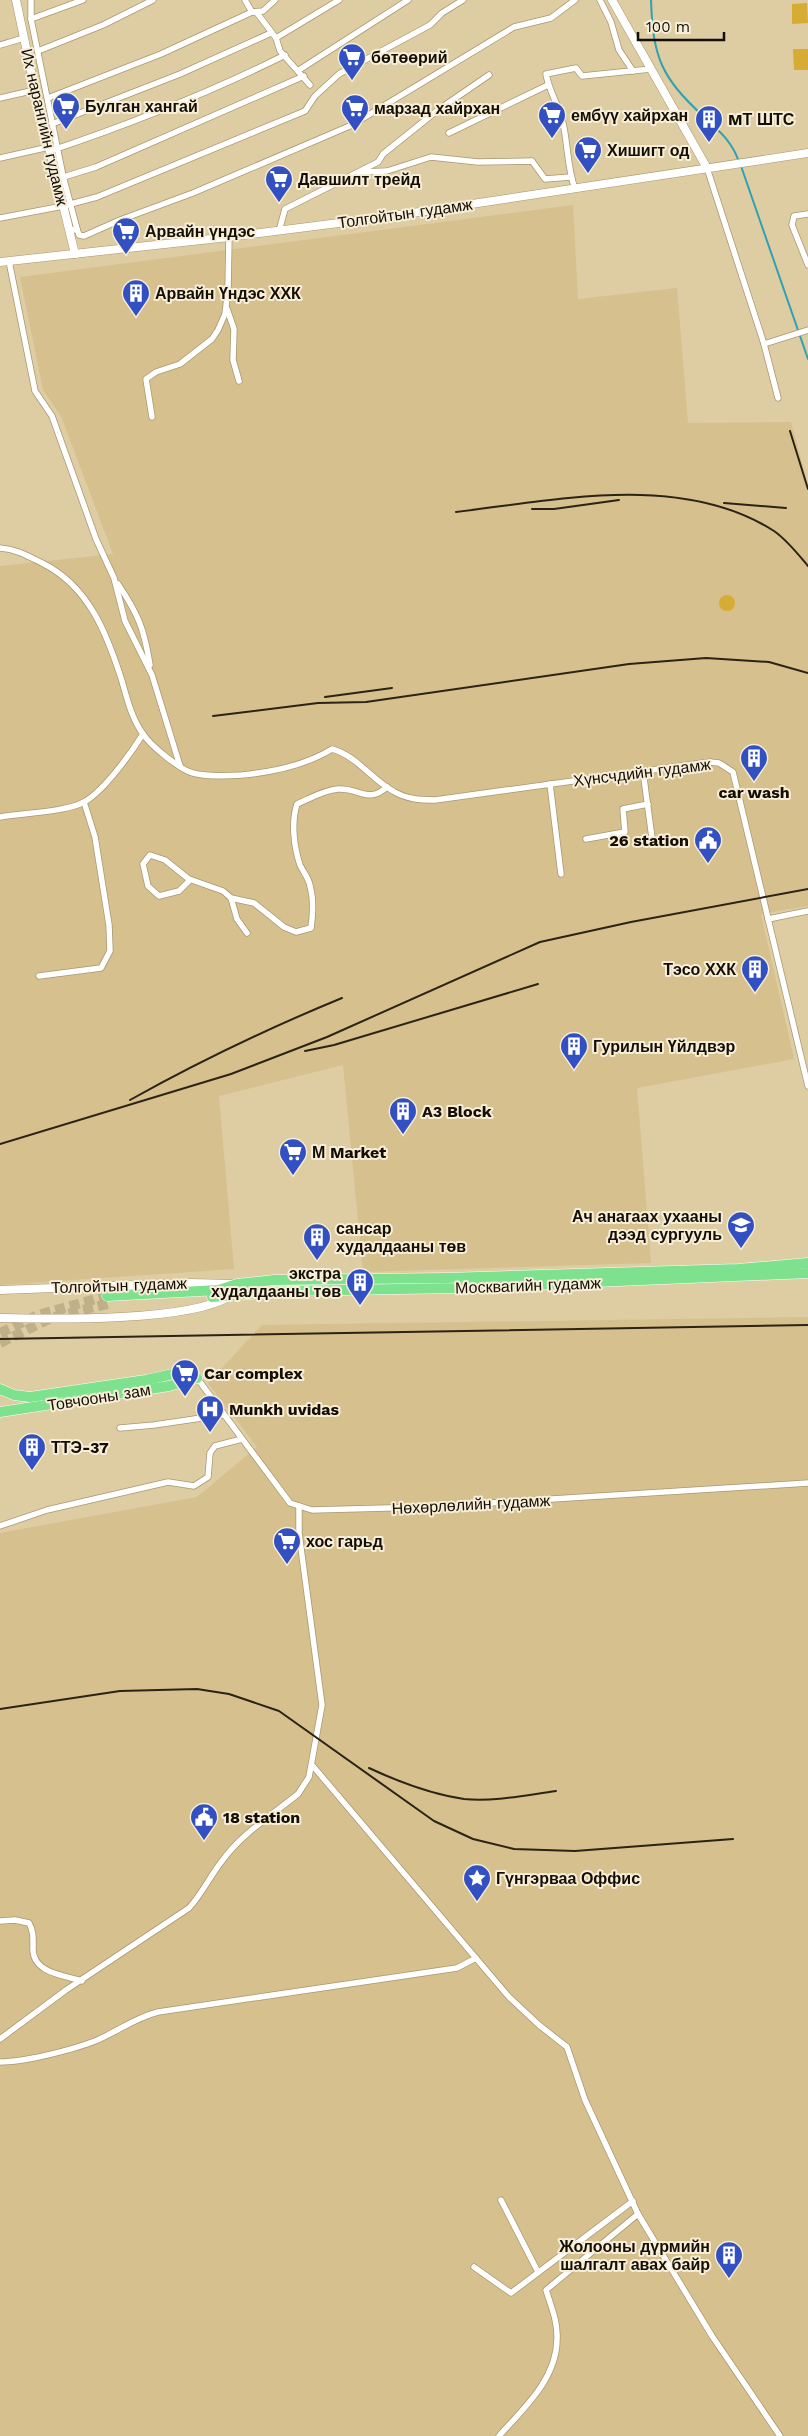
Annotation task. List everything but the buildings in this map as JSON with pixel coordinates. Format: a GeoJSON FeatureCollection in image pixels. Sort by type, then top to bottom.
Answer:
{"type":"FeatureCollection","features":[{"type":"Feature","properties":{"kind":"highway","name":"Москвагийн гудамж"},"geometry":{"type":"LineString","coordinates":[[808,1263],[738,1269],[253,1282],[219,1290],[109,1299],[230,1296],[288,1291],[455,1288],[808,1273]]}},
{"type":"Feature","properties":{"kind":"highway","name":"Товчооны зам"},"geometry":{"type":"LineString","coordinates":[[0,1389],[19,1396],[43,1396],[182,1372],[197,1378]]}},
{"type":"Feature","properties":{"kind":"highway","name":"Товчооны зам"},"geometry":{"type":"LineString","coordinates":[[0,1412],[169,1386],[197,1378]]}},
{"type":"Feature","properties":{"kind":"main road","name":"Их нарангийн гудамж"},"geometry":{"type":"LineString","coordinates":[[16,0],[35,90],[73,230],[75,254]]}},
{"type":"Feature","properties":{"kind":"main road"},"geometry":{"type":"LineString","coordinates":[[612,0],[650,70],[708,168]]}},
{"type":"Feature","properties":{"kind":"main road","name":"Толгойтын гудамж"},"geometry":{"type":"LineString","coordinates":[[0,262],[279,231],[575,189],[808,153]]}},
{"type":"Feature","properties":{"kind":"main road","name":"Толгойтын гудамж"},"geometry":{"type":"LineString","coordinates":[[0,1290],[191,1283],[238,1284]]}},
{"type":"Feature","properties":{"kind":"main road","name":"Толгойтын гудамж"},"geometry":{"type":"LineString","coordinates":[[0,1318],[153,1314],[214,1305],[230,1296]]}},
{"type":"Feature","properties":{"kind":"street"},"geometry":{"type":"LineString","coordinates":[[31,0],[30,18],[48,98],[52,124],[52,149]]}},
{"type":"Feature","properties":{"kind":"street"},"geometry":{"type":"LineString","coordinates":[[30,18],[83,0]]}},
{"type":"Feature","properties":{"kind":"street"},"geometry":{"type":"LineString","coordinates":[[38,51],[102,25],[153,0]]}},
{"type":"Feature","properties":{"kind":"street"},"geometry":{"type":"LineString","coordinates":[[245,0],[252,12],[257,13],[276,38],[280,51],[299,70],[310,85]]}},
{"type":"Feature","properties":{"kind":"street"},"geometry":{"type":"LineString","coordinates":[[48,98],[161,54],[252,12],[263,11],[275,0]]}},
{"type":"Feature","properties":{"kind":"street"},"geometry":{"type":"LineString","coordinates":[[276,38],[339,0]]}},
{"type":"Feature","properties":{"kind":"street"},"geometry":{"type":"LineString","coordinates":[[299,70],[408,0]]}},
{"type":"Feature","properties":{"kind":"street"},"geometry":{"type":"LineString","coordinates":[[0,218],[97,197],[306,110],[315,96],[339,74],[402,42],[430,25],[442,12],[463,0]]}},
{"type":"Feature","properties":{"kind":"street"},"geometry":{"type":"LineString","coordinates":[[73,230],[79,235],[84,236],[120,220],[193,193],[352,125],[514,27],[552,18],[575,0]]}},
{"type":"Feature","properties":{"kind":"street"},"geometry":{"type":"LineString","coordinates":[[600,0],[611,22],[619,50],[633,71]]}},
{"type":"Feature","properties":{"kind":"street"},"geometry":{"type":"LineString","coordinates":[[52,124],[180,74],[271,33]]}},
{"type":"Feature","properties":{"kind":"street"},"geometry":{"type":"LineString","coordinates":[[0,45],[24,38]]}},
{"type":"Feature","properties":{"kind":"street"},"geometry":{"type":"LineString","coordinates":[[0,158],[52,149],[91,138],[170,107],[285,55]]}},
{"type":"Feature","properties":{"kind":"street"},"geometry":{"type":"LineString","coordinates":[[575,189],[571,177],[562,121],[548,85],[546,74],[556,70],[576,68],[582,76],[650,70]]}},
{"type":"Feature","properties":{"kind":"street"},"geometry":{"type":"LineString","coordinates":[[279,231],[285,209],[378,162],[383,154],[424,121],[489,75]]}},
{"type":"Feature","properties":{"kind":"street"},"geometry":{"type":"LineString","coordinates":[[60,178],[105,163],[304,76]]}},
{"type":"Feature","properties":{"kind":"street"},"geometry":{"type":"LineString","coordinates":[[449,133],[548,85]]}},
{"type":"Feature","properties":{"kind":"street"},"geometry":{"type":"LineString","coordinates":[[0,98],[35,90]]}},
{"type":"Feature","properties":{"kind":"street"},"geometry":{"type":"LineString","coordinates":[[360,172],[387,171],[431,157],[478,162],[532,161],[545,179],[571,177]]}},
{"type":"Feature","properties":{"kind":"street"},"geometry":{"type":"LineString","coordinates":[[708,168],[766,344],[778,398]]}},
{"type":"Feature","properties":{"kind":"street"},"geometry":{"type":"LineString","coordinates":[[808,214],[794,216],[792,224],[808,265]]}},
{"type":"Feature","properties":{"kind":"street"},"geometry":{"type":"LineString","coordinates":[[152,417],[146,379],[149,375],[180,364],[212,339],[226,314],[230,256],[229,237]]}},
{"type":"Feature","properties":{"kind":"street"},"geometry":{"type":"LineString","coordinates":[[9,261],[35,391],[52,416],[96,539],[114,578],[140,621],[152,675],[180,766]]}},
{"type":"Feature","properties":{"kind":"street"},"geometry":{"type":"LineString","coordinates":[[226,307],[234,329],[233,360],[239,381]]}},
{"type":"Feature","properties":{"kind":"street"},"geometry":{"type":"LineString","coordinates":[[766,344],[808,330]]}},
{"type":"Feature","properties":{"kind":"street"},"geometry":{"type":"LineString","coordinates":[[0,548],[17,551],[57,570],[78,589],[102,625],[133,715],[143,734],[180,766]]}},
{"type":"Feature","properties":{"kind":"street"},"geometry":{"type":"LineString","coordinates":[[114,578],[125,621],[152,675]]}},
{"type":"Feature","properties":{"kind":"street"},"geometry":{"type":"LineString","coordinates":[[0,817],[74,806],[84,802],[127,759],[143,734]]}},
{"type":"Feature","properties":{"kind":"street","name":"Хүнсчдийн гудамж"},"geometry":{"type":"LineString","coordinates":[[180,766],[192,773],[230,776],[262,773],[319,757],[332,749],[345,752],[387,787],[414,799],[435,800],[710,762],[719,763],[732,772],[808,1083]]}},
{"type":"Feature","properties":{"kind":"street"},"geometry":{"type":"LineString","coordinates":[[643,771],[652,838]]}},
{"type":"Feature","properties":{"kind":"street"},"geometry":{"type":"LineString","coordinates":[[550,784],[561,874]]}},
{"type":"Feature","properties":{"kind":"street"},"geometry":{"type":"LineString","coordinates":[[189,879],[179,891],[159,896],[148,886],[143,864],[150,856],[165,860],[189,879],[222,891],[231,898],[254,903],[284,927],[296,932],[311,928],[313,912],[310,884],[300,865],[294,829],[293,817],[297,804],[325,791],[354,790],[370,795],[378,795],[387,787]]}},
{"type":"Feature","properties":{"kind":"street"},"geometry":{"type":"LineString","coordinates":[[39,976],[100,968],[110,951],[109,924],[95,837],[84,802]]}},
{"type":"Feature","properties":{"kind":"street"},"geometry":{"type":"LineString","coordinates":[[586,839],[625,832],[623,809],[648,804]]}},
{"type":"Feature","properties":{"kind":"street"},"geometry":{"type":"LineString","coordinates":[[231,898],[237,919],[247,933]]}},
{"type":"Feature","properties":{"kind":"street"},"geometry":{"type":"LineString","coordinates":[[768,919],[808,911]]}},
{"type":"Feature","properties":{"kind":"street"},"geometry":{"type":"LineString","coordinates":[[0,2039],[189,1908],[199,1897],[221,1861],[237,1844],[298,1794],[309,1776],[322,1705],[299,1533],[299,1506],[290,1503],[281,1492],[197,1378]]}},
{"type":"Feature","properties":{"kind":"street"},"geometry":{"type":"LineString","coordinates":[[120,1428],[154,1425],[222,1414]]}},
{"type":"Feature","properties":{"kind":"street"},"geometry":{"type":"LineString","coordinates":[[0,1526],[47,1510],[168,1482],[194,1486],[208,1476],[210,1453],[215,1446],[242,1439]]}},
{"type":"Feature","properties":{"kind":"street","name":"Нөхөрлөлийн гудамж"},"geometry":{"type":"LineString","coordinates":[[299,1506],[312,1510],[425,1507],[808,1483]]}},
{"type":"Feature","properties":{"kind":"street"},"geometry":{"type":"LineString","coordinates":[[312,1764],[509,1997],[539,2025],[567,2046],[584,2100],[638,2214],[712,2336],[780,2436]]}},
{"type":"Feature","properties":{"kind":"street"},"geometry":{"type":"LineString","coordinates":[[0,1921],[15,1920],[30,1923],[36,1964],[51,1972],[82,1981]]}},
{"type":"Feature","properties":{"kind":"street"},"geometry":{"type":"LineString","coordinates":[[0,2062],[14,2061],[87,2044],[137,2018],[158,2012],[457,1968],[476,1958]]}},
{"type":"Feature","properties":{"kind":"street"},"geometry":{"type":"LineString","coordinates":[[501,2200],[538,2272]]}},
{"type":"Feature","properties":{"kind":"street"},"geometry":{"type":"LineString","coordinates":[[474,2267],[511,2293],[633,2201]]}},
{"type":"Feature","properties":{"kind":"street"},"geometry":{"type":"LineString","coordinates":[[498,2436],[538,2394],[555,2357],[558,2339],[556,2324],[546,2290],[638,2214]]}},
{"type":"Feature","properties":{"kind":"shaded area"},"geometry":{"type":"Polygon","coordinates":[[[807,3],[808,23],[792,24],[792,4],[807,3]]]}},
{"type":"Feature","properties":{"kind":"shaded area"},"geometry":{"type":"Polygon","coordinates":[[[793,49],[808,49],[808,70],[794,70],[793,49]]]}},
{"type":"Feature","properties":{"kind":"shaded area"},"geometry":{"type":"Polygon","coordinates":[[[573,205],[578,299],[677,288],[688,423],[791,422],[808,485],[808,906],[761,914],[794,1059],[637,1088],[651,1263],[363,1272],[343,1065],[219,1096],[234,1269],[0,1285],[0,566],[113,554],[61,416],[43,390],[20,277],[573,205]]]}},
{"type":"Feature","properties":{"kind":"shaded area"},"geometry":{"type":"Polygon","coordinates":[[[727,595],[733,597],[735,603],[733,609],[727,611],[721,609],[719,603],[721,597],[727,595]]]}},
{"type":"Feature","properties":{"kind":"shaded area"},"geometry":{"type":"Polygon","coordinates":[[[808,1317],[808,2436],[0,2436],[0,1533],[197,1497],[257,1447],[208,1383],[262,1325],[808,1317]]]}},
{"type":"Feature","properties":{"kind":"waterway"},"geometry":{"type":"LineString","coordinates":[[651,0],[657,52],[669,78],[689,103],[725,137],[733,148],[739,162]]}},
{"type":"Feature","properties":{"kind":"waterway"},"geometry":{"type":"LineString","coordinates":[[741,166],[808,359]]}},
{"type":"Feature","properties":{"kind":"tunnel"},"geometry":{"type":"LineString","coordinates":[[0,1333],[38,1315],[107,1296]]}},
{"type":"Feature","properties":{"kind":"tunnel"},"geometry":{"type":"LineString","coordinates":[[0,1343],[51,1318],[111,1303]]}},
{"type":"Feature","properties":{"kind":"railway"},"geometry":{"type":"LineString","coordinates":[[790,431],[808,489]]}},
{"type":"Feature","properties":{"kind":"railway"},"geometry":{"type":"LineString","coordinates":[[456,512],[577,497],[618,495],[660,496],[700,501],[738,513],[774,531],[788,543],[808,566]]}},
{"type":"Feature","properties":{"kind":"railway"},"geometry":{"type":"LineString","coordinates":[[532,509],[554,509],[619,500]]}},
{"type":"Feature","properties":{"kind":"railway"},"geometry":{"type":"LineString","coordinates":[[724,503],[786,508]]}},
{"type":"Feature","properties":{"kind":"railway"},"geometry":{"type":"LineString","coordinates":[[213,716],[318,703],[366,702],[629,664],[706,658],[769,662],[808,673]]}},
{"type":"Feature","properties":{"kind":"railway"},"geometry":{"type":"LineString","coordinates":[[325,697],[392,688]]}},
{"type":"Feature","properties":{"kind":"railway"},"geometry":{"type":"LineString","coordinates":[[0,1144],[231,1074],[327,1037],[540,942],[631,922],[808,889]]}},
{"type":"Feature","properties":{"kind":"railway"},"geometry":{"type":"LineString","coordinates":[[305,1051],[334,1045],[538,984]]}},
{"type":"Feature","properties":{"kind":"railway"},"geometry":{"type":"LineString","coordinates":[[130,1100],[234,1046],[342,998]]}},
{"type":"Feature","properties":{"kind":"railway"},"geometry":{"type":"LineString","coordinates":[[0,1339],[808,1325]]}},
{"type":"Feature","properties":{"kind":"railway"},"geometry":{"type":"LineString","coordinates":[[0,1709],[120,1691],[197,1689],[229,1694],[279,1711],[434,1821],[473,1839],[514,1849],[575,1851],[733,1839]]}},
{"type":"Feature","properties":{"kind":"railway"},"geometry":{"type":"LineString","coordinates":[[369,1768],[415,1787],[464,1799],[498,1799],[556,1791]]}},
{"type":"Feature","properties":{"kind":"place","name":"бөтөөрий"},"geometry":{"type":"Point","coordinates":[352,81]}},
{"type":"Feature","properties":{"kind":"place","name":"Булган хангай"},"geometry":{"type":"Point","coordinates":[66,130]}},
{"type":"Feature","properties":{"kind":"place","name":"марзад хайрхан"},"geometry":{"type":"Point","coordinates":[355,132]}},
{"type":"Feature","properties":{"kind":"place","name":"ембүү хайрхан"},"geometry":{"type":"Point","coordinates":[552,139]}},
{"type":"Feature","properties":{"kind":"place","name":"MТ ШТС"},"geometry":{"type":"Point","coordinates":[709,143]}},
{"type":"Feature","properties":{"kind":"place","name":"Хишигт од"},"geometry":{"type":"Point","coordinates":[588,174]}},
{"type":"Feature","properties":{"kind":"place","name":"Давшилт трейд"},"geometry":{"type":"Point","coordinates":[279,203]}},
{"type":"Feature","properties":{"kind":"place","name":"Арвайн үндэс"},"geometry":{"type":"Point","coordinates":[126,255]}},
{"type":"Feature","properties":{"kind":"place","name":"Арвайн Үндэс ХХК"},"geometry":{"type":"Point","coordinates":[136,317]}},
{"type":"Feature","properties":{"kind":"place","name":"car wash"},"geometry":{"type":"Point","coordinates":[754,782]}},
{"type":"Feature","properties":{"kind":"place","name":"26 station"},"geometry":{"type":"Point","coordinates":[708,864]}},
{"type":"Feature","properties":{"kind":"place","name":"Тэсо ХХК"},"geometry":{"type":"Point","coordinates":[755,993]}},
{"type":"Feature","properties":{"kind":"place","name":"Гурилын Үйлдвэр"},"geometry":{"type":"Point","coordinates":[574,1070]}},
{"type":"Feature","properties":{"kind":"place","name":"A3 Block"},"geometry":{"type":"Point","coordinates":[403,1135]}},
{"type":"Feature","properties":{"kind":"place","name":"М Market"},"geometry":{"type":"Point","coordinates":[293,1176]}},
{"type":"Feature","properties":{"kind":"place","name":"Ач анагаах ухааны дээд сургууль"},"geometry":{"type":"Point","coordinates":[741,1249]}},
{"type":"Feature","properties":{"kind":"place","name":"сансар худалдааны төв"},"geometry":{"type":"Point","coordinates":[317,1261]}},
{"type":"Feature","properties":{"kind":"place","name":"экстра худалдааны төв"},"geometry":{"type":"Point","coordinates":[360,1306]}},
{"type":"Feature","properties":{"kind":"place","name":"Car complex"},"geometry":{"type":"Point","coordinates":[185,1397]}},
{"type":"Feature","properties":{"kind":"place","name":"Munkh uvidas"},"geometry":{"type":"Point","coordinates":[210,1433]}},
{"type":"Feature","properties":{"kind":"place","name":"ТТЭ-37"},"geometry":{"type":"Point","coordinates":[32,1471]}},
{"type":"Feature","properties":{"kind":"place","name":"хос гарьд"},"geometry":{"type":"Point","coordinates":[287,1565]}},
{"type":"Feature","properties":{"kind":"place","name":"18 station"},"geometry":{"type":"Point","coordinates":[204,1841]}},
{"type":"Feature","properties":{"kind":"place","name":"Гүнгэрваа Оффис"},"geometry":{"type":"Point","coordinates":[477,1902]}},
{"type":"Feature","properties":{"kind":"place","name":"Жолооны дүрмийн шалгалт авах байр"},"geometry":{"type":"Point","coordinates":[729,2279]}}]}
